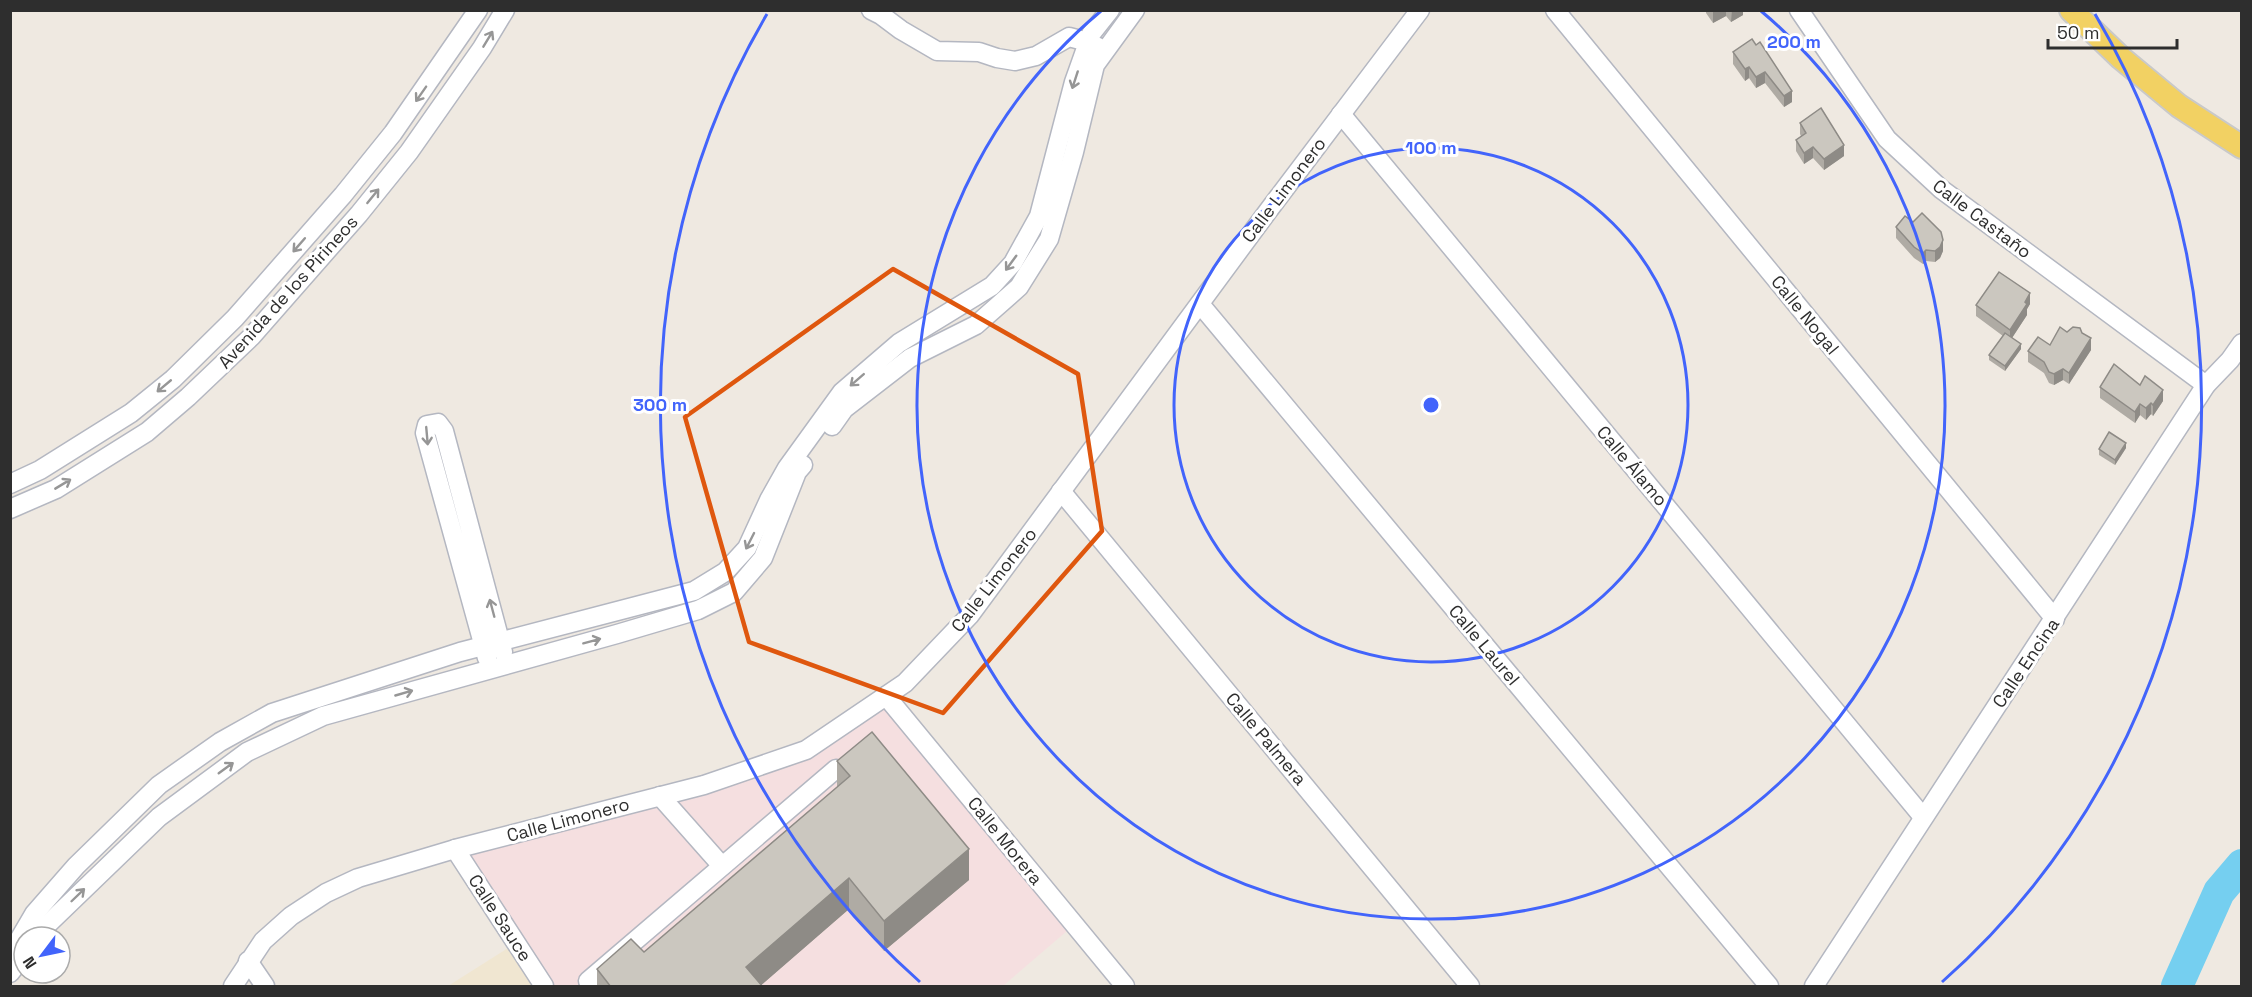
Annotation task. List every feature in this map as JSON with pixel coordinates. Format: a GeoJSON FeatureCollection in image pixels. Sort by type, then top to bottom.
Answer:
{"type":"FeatureCollection","features":[{"type":"Feature","properties":{"kind":"main road"},"geometry":{"type":"LineString","coordinates":[[2071,10],[2121,58],[2180,106],[2241,147]]}},
{"type":"Feature","properties":{"kind":"street","name":"Avenida de los Pirineos"},"geometry":{"type":"LineString","coordinates":[[10,484],[40,470],[131,413],[172,379],[235,318],[343,195],[393,133],[478,10]]}},
{"type":"Feature","properties":{"kind":"street","name":"Avenida de los Pirineos"},"geometry":{"type":"LineString","coordinates":[[10,509],[56,489],[147,432],[188,397],[251,337],[359,214],[409,152],[482,48],[505,10]]}},
{"type":"Feature","properties":{"kind":"street"},"geometry":{"type":"LineString","coordinates":[[871,10],[938,51],[979,52],[1015,61],[1036,56],[1069,38],[1088,42],[1104,51]]}},
{"type":"Feature","properties":{"kind":"street"},"geometry":{"type":"LineString","coordinates":[[10,955],[34,914],[76,866],[159,785],[220,742],[272,712],[492,644],[694,591],[725,572],[747,548],[787,468],[842,392],[899,343],[992,286],[1013,263],[1039,216],[1074,82],[1091,34],[1110,10]]}},
{"type":"Feature","properties":{"kind":"street"},"geometry":{"type":"LineString","coordinates":[[47,925],[159,817],[248,752],[323,716],[698,610],[734,592],[763,558],[797,472],[844,409],[910,358],[976,325],[1019,287],[1049,239],[1074,152],[1095,65],[1134,10]]}},
{"type":"Feature","properties":{"kind":"street","name":"Calle Limonero"},"geometry":{"type":"LineString","coordinates":[[233,987],[263,941],[291,916],[326,893],[358,878],[455,849],[704,785],[806,750],[905,683],[970,615],[1420,10]]}},
{"type":"Feature","properties":{"kind":"street","name":"Calle Nogal"},"geometry":{"type":"LineString","coordinates":[[1555,10],[2055,619]]}},
{"type":"Feature","properties":{"kind":"street","name":"Calle Castaño"},"geometry":{"type":"LineString","coordinates":[[1799,10],[1887,139],[1941,189],[2206,386]]}},
{"type":"Feature","properties":{"kind":"street","name":"Calle Álamo"},"geometry":{"type":"LineString","coordinates":[[1341,114],[1923,818]]}},
{"type":"Feature","properties":{"kind":"street","name":"Calle Laurel"},"geometry":{"type":"LineString","coordinates":[[1200,304],[1769,987]]}},
{"type":"Feature","properties":{"kind":"street","name":"Calle Encina"},"geometry":{"type":"LineString","coordinates":[[1814,987],[2206,386],[2230,360],[2241,342]]}},
{"type":"Feature","properties":{"kind":"street"},"geometry":{"type":"LineString","coordinates":[[492,644],[444,430],[438,423],[427,425],[425,434],[499,667]]}},
{"type":"Feature","properties":{"kind":"street","name":"Calle Palmera"},"geometry":{"type":"LineString","coordinates":[[1061,491],[1470,987]]}},
{"type":"Feature","properties":{"kind":"street","name":"Calle Morera"},"geometry":{"type":"LineString","coordinates":[[886,696],[1125,987]]}},
{"type":"Feature","properties":{"kind":"street"},"geometry":{"type":"LineString","coordinates":[[588,981],[836,768]]}},
{"type":"Feature","properties":{"kind":"street"},"geometry":{"type":"LineString","coordinates":[[660,796],[722,866]]}},
{"type":"Feature","properties":{"kind":"street","name":"Calle Sauce"},"geometry":{"type":"LineString","coordinates":[[455,849],[544,987]]}},
{"type":"Feature","properties":{"kind":"street"},"geometry":{"type":"LineString","coordinates":[[248,962],[265,987]]}},
{"type":"Feature","properties":{"kind":"highlighted area"},"geometry":{"type":"Polygon","coordinates":[[[893,269],[1078,374],[1102,531],[943,713],[749,642],[685,417],[893,269]]]}},
{"type":"Feature","properties":{"kind":"shaded area"},"geometry":{"type":"Polygon","coordinates":[[[886,696],[1074,925],[1003,986],[544,986],[455,849],[806,750],[886,696]]]}},
{"type":"Feature","properties":{"kind":"shaded area"},"geometry":{"type":"Polygon","coordinates":[[[516,943],[544,986],[448,986],[516,943]]]}},
{"type":"Feature","properties":{"kind":"building"},"geometry":{"type":"Polygon","coordinates":[[[1752,39],[1756,45],[1760,42],[1792,91],[1784,96],[1765,72],[1756,77],[1749,67],[1745,69],[1733,52],[1752,39]]]}},
{"type":"Feature","properties":{"kind":"building"},"geometry":{"type":"Polygon","coordinates":[[[1821,108],[1844,145],[1824,159],[1813,147],[1804,153],[1796,140],[1806,133],[1800,123],[1821,108]]]}},
{"type":"Feature","properties":{"kind":"building"},"geometry":{"type":"Polygon","coordinates":[[[1922,213],[1941,232],[1943,240],[1935,251],[1926,250],[1923,253],[1914,247],[1896,227],[1905,216],[1913,222],[1922,213]]]}},
{"type":"Feature","properties":{"kind":"building"},"geometry":{"type":"Polygon","coordinates":[[[1999,272],[2030,293],[2025,302],[2027,304],[2010,330],[1976,305],[1999,272]]]}},
{"type":"Feature","properties":{"kind":"building"},"geometry":{"type":"Polygon","coordinates":[[[2060,327],[2067,332],[2073,327],[2080,328],[2082,333],[2091,338],[2069,373],[2063,369],[2054,374],[2049,372],[2044,362],[2028,351],[2038,337],[2050,345],[2060,327]]]}},
{"type":"Feature","properties":{"kind":"building"},"geometry":{"type":"Polygon","coordinates":[[[2005,333],[2021,344],[2005,366],[1989,355],[2005,333]]]}},
{"type":"Feature","properties":{"kind":"building"},"geometry":{"type":"Polygon","coordinates":[[[2114,364],[2140,385],[2145,376],[2163,390],[2153,405],[2151,403],[2146,408],[2140,404],[2135,412],[2100,387],[2114,364]]]}},
{"type":"Feature","properties":{"kind":"building"},"geometry":{"type":"Polygon","coordinates":[[[2109,432],[2126,443],[2115,460],[2099,449],[2109,432]]]}},
{"type":"Feature","properties":{"kind":"building"},"geometry":{"type":"Polygon","coordinates":[[[872,732],[969,849],[884,921],[849,878],[746,967],[763,987],[611,987],[597,969],[631,939],[644,952],[850,776],[837,761],[872,732]]]}},
{"type":"Feature","properties":{"kind":"waterway"},"geometry":{"type":"LineString","coordinates":[[2177,986],[2219,892],[2242,865]]}}]}
